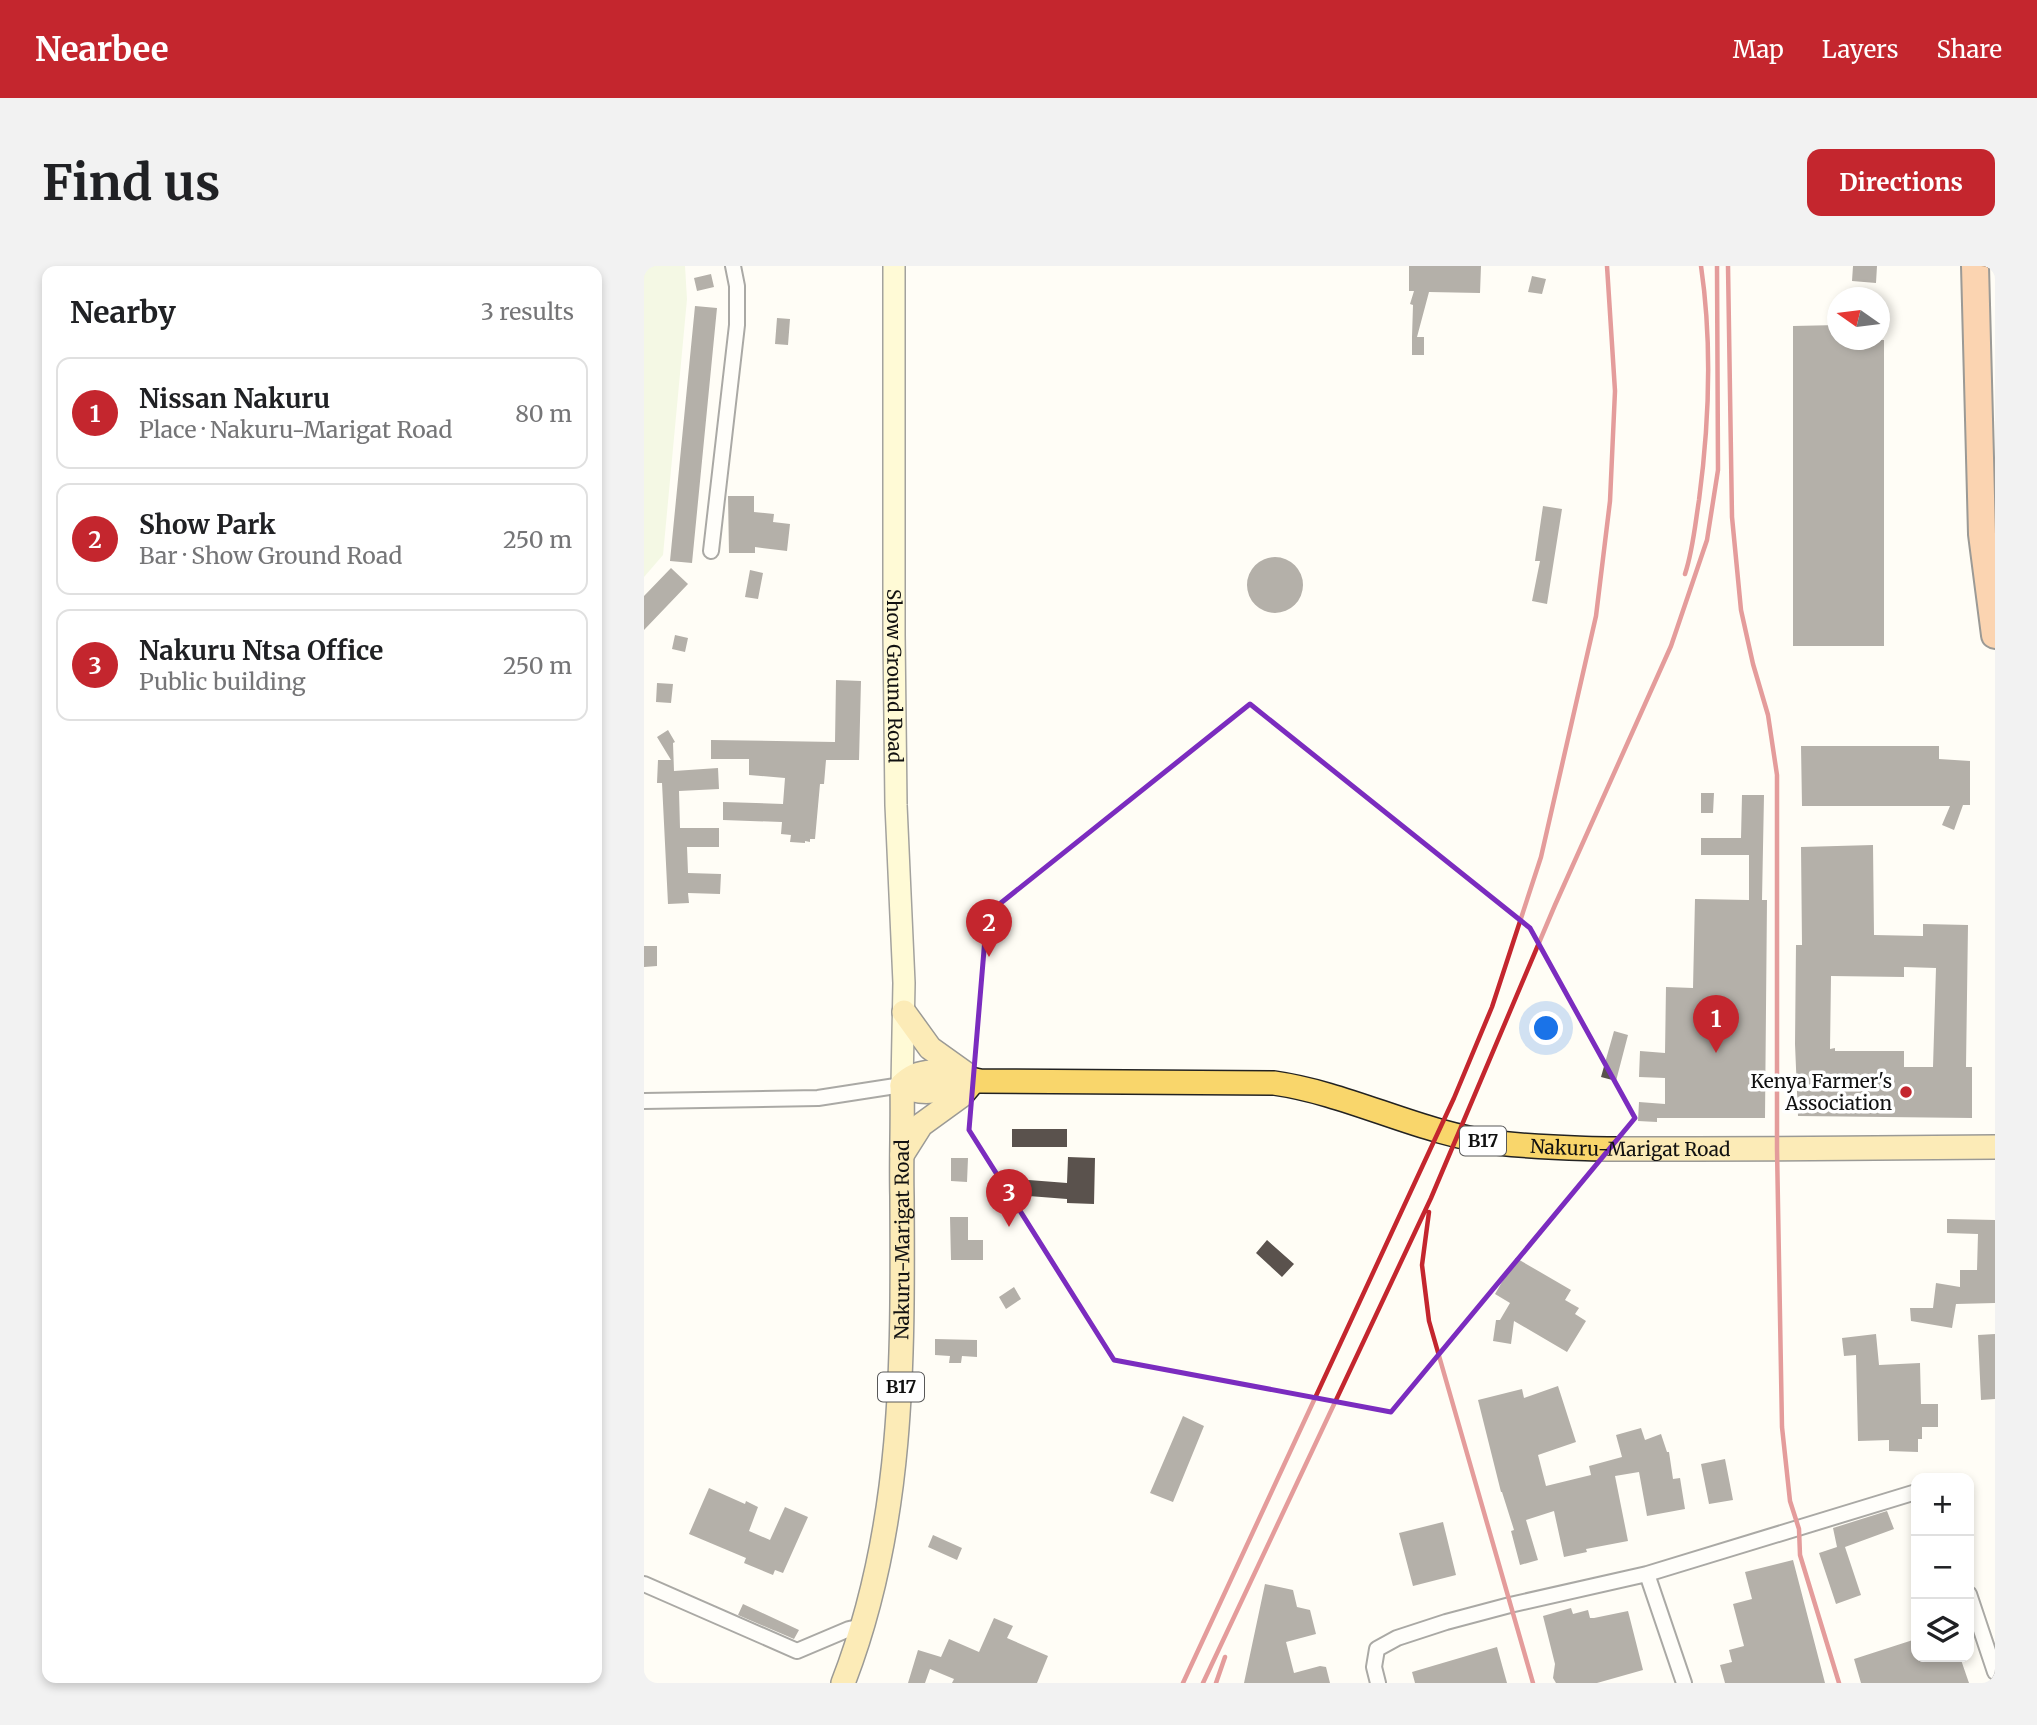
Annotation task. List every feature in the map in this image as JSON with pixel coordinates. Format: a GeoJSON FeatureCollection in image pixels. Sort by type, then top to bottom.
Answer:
{"type":"FeatureCollection","features":[{"type":"Feature","properties":{"kind":"highway"},"geometry":{"type":"LineString","coordinates":[[1975,266],[1982,534],[1995,635]]}},
{"type":"Feature","properties":{"kind":"main road","name":"Show Ground Road"},"geometry":{"type":"LineString","coordinates":[[894,266],[896,779],[904,1012],[902,1085]]}},
{"type":"Feature","properties":{"kind":"main road"},"geometry":{"type":"LineString","coordinates":[[901,1156],[921,1125],[961,1096],[975,1081],[930,1048],[904,1012]]}},
{"type":"Feature","properties":{"kind":"main road","name":"Nakuru-Marigat Road"},"geometry":{"type":"LineString","coordinates":[[843,1683],[863,1626],[886,1525],[898,1443],[902,1366],[902,1085],[914,1075],[931,1071],[975,1081],[1274,1083],[1302,1087],[1355,1102],[1448,1135],[1498,1143],[1642,1149],[1995,1147]]}},
{"type":"Feature","properties":{"kind":"street"},"geometry":{"type":"LineString","coordinates":[[711,551],[737,325],[737,286],[733,266]]}},
{"type":"Feature","properties":{"kind":"street"},"geometry":{"type":"LineString","coordinates":[[644,1101],[818,1098],[902,1085]]}},
{"type":"Feature","properties":{"kind":"street"},"geometry":{"type":"LineString","coordinates":[[1378,1683],[1374,1667],[1377,1649],[1397,1638],[1510,1605],[1647,1574],[1911,1494]]}},
{"type":"Feature","properties":{"kind":"street"},"geometry":{"type":"LineString","coordinates":[[1647,1574],[1684,1683]]}},
{"type":"Feature","properties":{"kind":"street"},"geometry":{"type":"LineString","coordinates":[[644,1584],[797,1651],[834,1634],[863,1626]]}},
{"type":"Feature","properties":{"kind":"street"},"geometry":{"type":"LineString","coordinates":[[1971,1599],[1995,1672]]}},
{"type":"Feature","properties":{"kind":"highlighted area"},"geometry":{"type":"Polygon","coordinates":[[[1250,704],[1530,928],[1635,1118],[1391,1412],[1114,1360],[969,1130],[987,914],[1250,704]]]}},
{"type":"Feature","properties":{"kind":"green space"},"geometry":{"type":"Polygon","coordinates":[[[644,266],[685,266],[687,299],[663,555],[644,577],[644,266]]]}},
{"type":"Feature","properties":{"kind":"building"},"geometry":{"type":"Polygon","coordinates":[[[1409,266],[1481,266],[1480,293],[1429,292],[1417,337],[1424,337],[1424,355],[1412,355],[1413,305],[1410,304],[1414,291],[1409,291],[1409,266]]]}},
{"type":"Feature","properties":{"kind":"building"},"geometry":{"type":"Polygon","coordinates":[[[1853,266],[1877,266],[1876,283],[1852,281],[1853,266]]]}},
{"type":"Feature","properties":{"kind":"building"},"geometry":{"type":"Polygon","coordinates":[[[711,274],[714,287],[697,291],[694,278],[711,274]]]}},
{"type":"Feature","properties":{"kind":"building"},"geometry":{"type":"Polygon","coordinates":[[[1532,276],[1546,279],[1542,294],[1528,292],[1532,276]]]}},
{"type":"Feature","properties":{"kind":"building"},"geometry":{"type":"Polygon","coordinates":[[[695,306],[717,308],[692,563],[670,561],[695,306]]]}},
{"type":"Feature","properties":{"kind":"building"},"geometry":{"type":"Polygon","coordinates":[[[777,318],[790,319],[788,345],[775,344],[777,318]]]}},
{"type":"Feature","properties":{"kind":"building"},"geometry":{"type":"Polygon","coordinates":[[[1827,325],[1827,350],[1884,350],[1884,646],[1793,646],[1793,326],[1827,325]]]}},
{"type":"Feature","properties":{"kind":"building"},"geometry":{"type":"Polygon","coordinates":[[[728,496],[754,496],[754,512],[774,514],[773,522],[790,524],[787,551],[755,547],[755,553],[729,553],[728,496]]]}},
{"type":"Feature","properties":{"kind":"building"},"geometry":{"type":"Polygon","coordinates":[[[1543,506],[1562,509],[1547,604],[1532,601],[1540,561],[1535,561],[1543,506]]]}},
{"type":"Feature","properties":{"kind":"building"},"geometry":{"type":"Polygon","coordinates":[[[1275,557],[1286,559],[1295,565],[1301,574],[1301,596],[1295,605],[1286,611],[1275,613],[1264,611],[1255,605],[1249,596],[1247,585],[1249,574],[1255,565],[1264,559],[1275,557]]]}},
{"type":"Feature","properties":{"kind":"building"},"geometry":{"type":"Polygon","coordinates":[[[671,568],[688,584],[644,630],[644,596],[671,568]]]}},
{"type":"Feature","properties":{"kind":"building"},"geometry":{"type":"Polygon","coordinates":[[[750,570],[763,573],[758,599],[745,597],[750,570]]]}},
{"type":"Feature","properties":{"kind":"building"},"geometry":{"type":"Polygon","coordinates":[[[675,635],[688,638],[685,652],[672,649],[675,635]]]}},
{"type":"Feature","properties":{"kind":"building"},"geometry":{"type":"Polygon","coordinates":[[[836,680],[861,681],[859,760],[826,760],[824,784],[820,784],[815,839],[805,843],[790,842],[791,835],[781,834],[782,822],[723,820],[723,802],[783,804],[785,778],[749,775],[749,759],[711,759],[711,740],[835,742],[836,680]]]}},
{"type":"Feature","properties":{"kind":"building"},"geometry":{"type":"Polygon","coordinates":[[[657,683],[673,684],[671,703],[656,702],[657,683]]]}},
{"type":"Feature","properties":{"kind":"building"},"geometry":{"type":"Polygon","coordinates":[[[668,730],[675,742],[674,771],[718,768],[719,789],[679,791],[680,828],[719,828],[719,847],[687,847],[688,873],[721,874],[720,894],[688,893],[689,903],[668,904],[662,783],[657,783],[658,760],[671,760],[657,737],[668,730]]]}},
{"type":"Feature","properties":{"kind":"building"},"geometry":{"type":"Polygon","coordinates":[[[1801,746],[1939,746],[1939,759],[1970,761],[1970,805],[1963,805],[1954,830],[1942,825],[1950,806],[1802,806],[1801,746]]]}},
{"type":"Feature","properties":{"kind":"building"},"geometry":{"type":"Polygon","coordinates":[[[1701,793],[1714,793],[1713,813],[1701,813],[1701,793]]]}},
{"type":"Feature","properties":{"kind":"building"},"geometry":{"type":"Polygon","coordinates":[[[1742,795],[1764,795],[1762,900],[1767,900],[1765,1118],[1657,1118],[1657,1122],[1638,1121],[1639,1102],[1665,1104],[1665,1078],[1639,1077],[1640,1051],[1665,1053],[1666,987],[1693,988],[1695,899],[1749,900],[1749,855],[1701,855],[1701,838],[1741,838],[1742,795]]]}},
{"type":"Feature","properties":{"kind":"building"},"geometry":{"type":"Polygon","coordinates":[[[1873,845],[1874,935],[1923,936],[1923,924],[1968,925],[1966,1067],[1972,1067],[1972,1118],[1798,1116],[1795,1044],[1796,945],[1802,945],[1801,847],[1873,845]],[[1904,967],[1904,977],[1831,976],[1830,1049],[1904,1051],[1904,1067],[1933,1067],[1936,968],[1904,967]]]}},
{"type":"Feature","properties":{"kind":"building"},"geometry":{"type":"Polygon","coordinates":[[[644,946],[657,946],[657,966],[644,967],[644,946]]]}},
{"type":"Feature","properties":{"kind":"building"},"geometry":{"type":"Polygon","coordinates":[[[1614,1031],[1628,1035],[1616,1081],[1601,1077],[1614,1031]]]}},
{"type":"Feature","properties":{"kind":"building"},"geometry":{"type":"Polygon","coordinates":[[[1012,1129],[1067,1129],[1067,1147],[1012,1147],[1012,1129]]]}},
{"type":"Feature","properties":{"kind":"building"},"geometry":{"type":"Polygon","coordinates":[[[1068,1157],[1095,1158],[1094,1204],[1004,1194],[1005,1178],[1067,1183],[1068,1157]]]}},
{"type":"Feature","properties":{"kind":"building"},"geometry":{"type":"Polygon","coordinates":[[[951,1158],[968,1158],[967,1182],[951,1181],[951,1158]]]}},
{"type":"Feature","properties":{"kind":"building"},"geometry":{"type":"Polygon","coordinates":[[[950,1217],[968,1217],[968,1240],[983,1240],[983,1260],[951,1260],[950,1217]]]}},
{"type":"Feature","properties":{"kind":"building"},"geometry":{"type":"Polygon","coordinates":[[[1947,1219],[1995,1220],[1995,1303],[1956,1304],[1952,1328],[1911,1321],[1910,1308],[1933,1308],[1936,1283],[1960,1287],[1960,1270],[1977,1270],[1978,1234],[1947,1233],[1947,1219]]]}},
{"type":"Feature","properties":{"kind":"building"},"geometry":{"type":"Polygon","coordinates":[[[1267,1240],[1294,1264],[1282,1277],[1256,1253],[1267,1240]]]}},
{"type":"Feature","properties":{"kind":"building"},"geometry":{"type":"Polygon","coordinates":[[[1516,1258],[1571,1290],[1565,1300],[1579,1308],[1575,1314],[1586,1321],[1567,1352],[1514,1321],[1511,1344],[1493,1341],[1496,1320],[1500,1320],[1510,1303],[1495,1294],[1516,1258]]]}},
{"type":"Feature","properties":{"kind":"building"},"geometry":{"type":"Polygon","coordinates":[[[1014,1287],[1021,1299],[1006,1309],[999,1297],[1014,1287]]]}},
{"type":"Feature","properties":{"kind":"building"},"geometry":{"type":"Polygon","coordinates":[[[1876,1334],[1879,1365],[1920,1363],[1921,1404],[1938,1404],[1938,1427],[1922,1427],[1918,1452],[1889,1451],[1889,1440],[1858,1441],[1856,1355],[1844,1356],[1842,1338],[1876,1334]]]}},
{"type":"Feature","properties":{"kind":"building"},"geometry":{"type":"Polygon","coordinates":[[[1995,1334],[1995,1399],[1981,1400],[1978,1335],[1995,1334]]]}},
{"type":"Feature","properties":{"kind":"building"},"geometry":{"type":"Polygon","coordinates":[[[935,1339],[977,1340],[977,1357],[962,1356],[961,1363],[949,1363],[950,1356],[935,1355],[935,1339]]]}},
{"type":"Feature","properties":{"kind":"building"},"geometry":{"type":"Polygon","coordinates":[[[1558,1386],[1576,1442],[1538,1455],[1546,1486],[1591,1475],[1589,1466],[1622,1457],[1616,1435],[1641,1428],[1645,1440],[1661,1434],[1669,1452],[1673,1479],[1680,1478],[1685,1509],[1647,1516],[1639,1472],[1615,1476],[1628,1541],[1586,1549],[1587,1552],[1564,1557],[1554,1511],[1526,1520],[1538,1560],[1520,1565],[1511,1531],[1514,1530],[1501,1492],[1478,1400],[1522,1389],[1524,1398],[1558,1386]]]}},
{"type":"Feature","properties":{"kind":"building"},"geometry":{"type":"Polygon","coordinates":[[[1183,1416],[1204,1426],[1173,1502],[1150,1493],[1183,1416]]]}},
{"type":"Feature","properties":{"kind":"building"},"geometry":{"type":"Polygon","coordinates":[[[1725,1459],[1733,1500],[1709,1504],[1701,1464],[1725,1459]]]}},
{"type":"Feature","properties":{"kind":"building"},"geometry":{"type":"Polygon","coordinates":[[[709,1488],[758,1507],[749,1531],[770,1540],[785,1507],[808,1517],[783,1573],[775,1570],[773,1575],[744,1563],[746,1558],[689,1534],[709,1488]]]}},
{"type":"Feature","properties":{"kind":"building"},"geometry":{"type":"Polygon","coordinates":[[[1887,1511],[1894,1529],[1845,1547],[1861,1595],[1836,1604],[1819,1553],[1837,1547],[1833,1528],[1887,1511]]]}},
{"type":"Feature","properties":{"kind":"building"},"geometry":{"type":"Polygon","coordinates":[[[1443,1522],[1456,1575],[1413,1586],[1399,1533],[1443,1522]]]}},
{"type":"Feature","properties":{"kind":"building"},"geometry":{"type":"Polygon","coordinates":[[[933,1535],[962,1548],[957,1560],[928,1547],[933,1535]]]}},
{"type":"Feature","properties":{"kind":"building"},"geometry":{"type":"Polygon","coordinates":[[[1793,1560],[1825,1683],[1725,1683],[1720,1665],[1732,1662],[1729,1650],[1744,1646],[1733,1604],[1752,1599],[1745,1572],[1793,1560]]]}},
{"type":"Feature","properties":{"kind":"building"},"geometry":{"type":"Polygon","coordinates":[[[1265,1584],[1293,1590],[1297,1607],[1310,1610],[1316,1634],[1286,1642],[1294,1673],[1326,1667],[1330,1683],[1244,1683],[1265,1584]]]}},
{"type":"Feature","properties":{"kind":"building"},"geometry":{"type":"Polygon","coordinates":[[[743,1604],[799,1630],[794,1639],[738,1615],[743,1604]]]}},
{"type":"Feature","properties":{"kind":"building"},"geometry":{"type":"Polygon","coordinates":[[[1571,1608],[1573,1614],[1588,1610],[1590,1618],[1628,1611],[1643,1670],[1597,1683],[1556,1683],[1553,1678],[1555,1664],[1543,1616],[1571,1608]]]}},
{"type":"Feature","properties":{"kind":"building"},"geometry":{"type":"Polygon","coordinates":[[[994,1618],[1013,1626],[1007,1638],[1048,1656],[1037,1683],[952,1683],[954,1679],[930,1669],[925,1683],[908,1683],[918,1650],[941,1657],[949,1639],[979,1652],[994,1618]]]}},
{"type":"Feature","properties":{"kind":"building"},"geometry":{"type":"Polygon","coordinates":[[[1911,1641],[1911,1662],[1962,1662],[1969,1683],[1861,1683],[1854,1659],[1911,1641]]]}},
{"type":"Feature","properties":{"kind":"building"},"geometry":{"type":"Polygon","coordinates":[[[1497,1647],[1507,1683],[1415,1683],[1412,1672],[1497,1647]]]}},
{"type":"Feature","properties":{"kind":"railway"},"geometry":{"type":"LineString","coordinates":[[1183,1683],[1454,1098],[1492,1007],[1541,857],[1596,616],[1610,501],[1615,391],[1607,266]]}},
{"type":"Feature","properties":{"kind":"railway"},"geometry":{"type":"LineString","coordinates":[[1685,574],[1699,500],[1707,413],[1707,324],[1701,266]]}},
{"type":"Feature","properties":{"kind":"railway"},"geometry":{"type":"LineString","coordinates":[[1203,1683],[1431,1198],[1555,905],[1671,646],[1707,540],[1718,470],[1717,266]]}},
{"type":"Feature","properties":{"kind":"railway"},"geometry":{"type":"LineString","coordinates":[[1728,266],[1732,517],[1741,610],[1768,715],[1777,775],[1777,1149],[1782,1427],[1790,1501],[1799,1529],[1800,1555],[1839,1683]]}},
{"type":"Feature","properties":{"kind":"railway"},"geometry":{"type":"LineString","coordinates":[[1429,1212],[1422,1265],[1429,1321],[1533,1683]]}},
{"type":"Feature","properties":{"kind":"railway"},"geometry":{"type":"LineString","coordinates":[[1216,1683],[1225,1657]]}},
{"type":"Feature","properties":{"kind":"place","name":"Show Park"},"geometry":{"type":"Point","coordinates":[989,957]}},
{"type":"Feature","properties":{"kind":"place","name":"Nissan Nakuru"},"geometry":{"type":"Point","coordinates":[1716,1053]}},
{"type":"Feature","properties":{"kind":"place","name":"Kenya Farmer's Association"},"geometry":{"type":"Point","coordinates":[1906,1092]}},
{"type":"Feature","properties":{"kind":"place","name":"Nakuru Ntsa Office"},"geometry":{"type":"Point","coordinates":[1009,1227]}}]}
